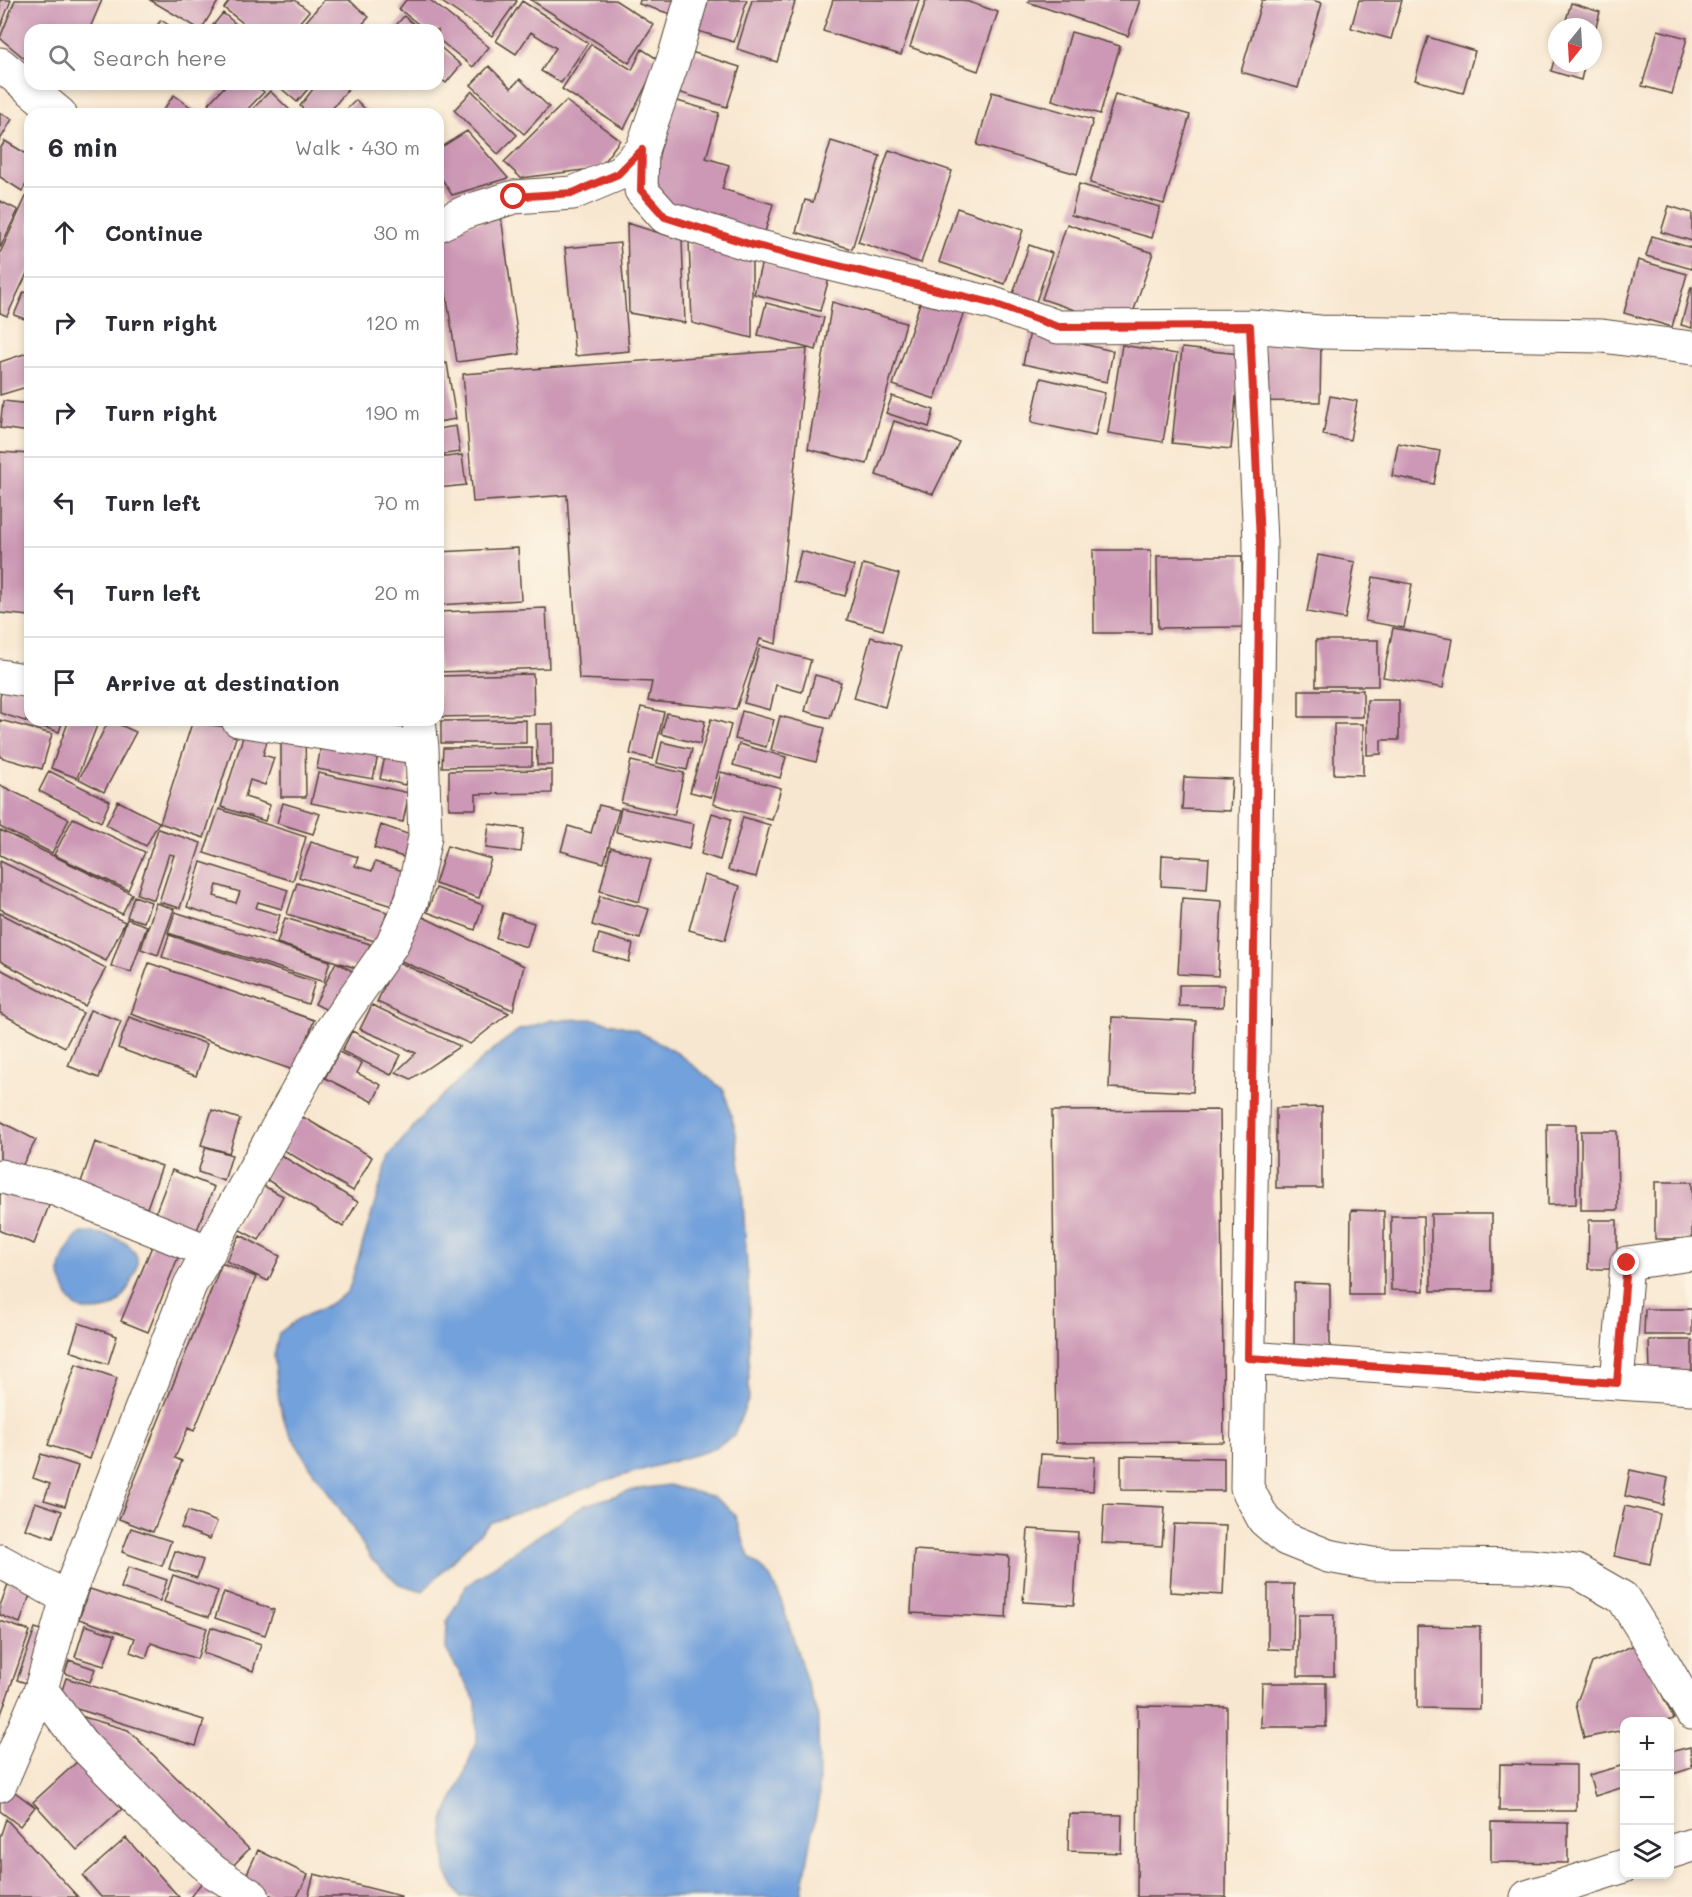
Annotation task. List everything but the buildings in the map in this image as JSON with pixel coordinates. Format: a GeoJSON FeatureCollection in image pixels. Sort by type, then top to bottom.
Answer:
{"type":"FeatureCollection","features":[{"type":"Feature","properties":{"kind":"street"},"geometry":{"type":"LineString","coordinates":[[692,0],[642,150],[641,190],[665,217],[752,245],[991,303],[1058,327],[1250,326],[1320,332],[1602,336],[1692,348]]}},
{"type":"Feature","properties":{"kind":"street"},"geometry":{"type":"LineString","coordinates":[[0,64],[24,84]]}},
{"type":"Feature","properties":{"kind":"street"},"geometry":{"type":"LineString","coordinates":[[31,90],[53,108]]}},
{"type":"Feature","properties":{"kind":"street"},"geometry":{"type":"LineString","coordinates":[[444,222],[468,211],[514,197],[573,193],[618,174],[642,150]]}},
{"type":"Feature","properties":{"kind":"street"},"geometry":{"type":"LineString","coordinates":[[1250,326],[1260,542],[1247,1488],[1264,1520],[1286,1539],[1328,1556],[1372,1564],[1529,1566],[1576,1571],[1623,1598],[1692,1713]]}},
{"type":"Feature","properties":{"kind":"street"},"geometry":{"type":"LineString","coordinates":[[0,676],[24,680]]}},
{"type":"Feature","properties":{"kind":"street"},"geometry":{"type":"LineString","coordinates":[[0,1785],[41,1689],[67,1598],[190,1285],[332,1029],[392,944],[412,900],[424,837],[421,734],[316,726]]}},
{"type":"Feature","properties":{"kind":"street"},"geometry":{"type":"LineString","coordinates":[[0,1176],[50,1187],[208,1252]]}},
{"type":"Feature","properties":{"kind":"street"},"geometry":{"type":"LineString","coordinates":[[1617,1383],[1627,1263],[1692,1254]]}},
{"type":"Feature","properties":{"kind":"street"},"geometry":{"type":"LineString","coordinates":[[1248,1358],[1692,1388]]}},
{"type":"Feature","properties":{"kind":"street"},"geometry":{"type":"LineString","coordinates":[[0,1561],[67,1598]]}},
{"type":"Feature","properties":{"kind":"street"},"geometry":{"type":"LineString","coordinates":[[41,1689],[82,1744],[147,1810],[214,1872],[253,1897]]}},
{"type":"Feature","properties":{"kind":"street"},"geometry":{"type":"LineString","coordinates":[[1674,1851],[1692,1845]]}},
{"type":"Feature","properties":{"kind":"street"},"geometry":{"type":"LineString","coordinates":[[1527,1897],[1620,1867]]}},
{"type":"Feature","properties":{"kind":"water"},"geometry":{"type":"Polygon","coordinates":[[[594,1019],[634,1029],[677,1053],[724,1090],[736,1133],[742,1185],[749,1298],[749,1398],[733,1437],[708,1451],[604,1481],[490,1523],[423,1591],[399,1584],[372,1560],[286,1427],[279,1400],[274,1356],[279,1333],[298,1319],[323,1308],[348,1292],[389,1156],[430,1107],[496,1047],[519,1030],[552,1020],[594,1019]]]}},
{"type":"Feature","properties":{"kind":"water"},"geometry":{"type":"Polygon","coordinates":[[[81,1232],[96,1233],[122,1241],[134,1251],[137,1258],[135,1272],[125,1294],[107,1309],[90,1311],[76,1306],[69,1298],[60,1278],[64,1256],[81,1232]]]}},
{"type":"Feature","properties":{"kind":"water"},"geometry":{"type":"Polygon","coordinates":[[[669,1485],[714,1497],[734,1513],[749,1557],[769,1575],[780,1597],[818,1717],[819,1797],[801,1897],[460,1897],[446,1871],[443,1821],[465,1773],[477,1738],[476,1702],[446,1649],[447,1622],[466,1586],[585,1505],[637,1489],[669,1485]]]}},
{"type":"Feature","properties":{"kind":"route"},"geometry":{"type":"LineString","coordinates":[[514,197],[573,193],[618,174],[642,150],[641,190],[665,217],[752,245],[991,303],[1058,327],[1250,326],[1260,542],[1248,1358],[1617,1383],[1627,1263]]}}]}
